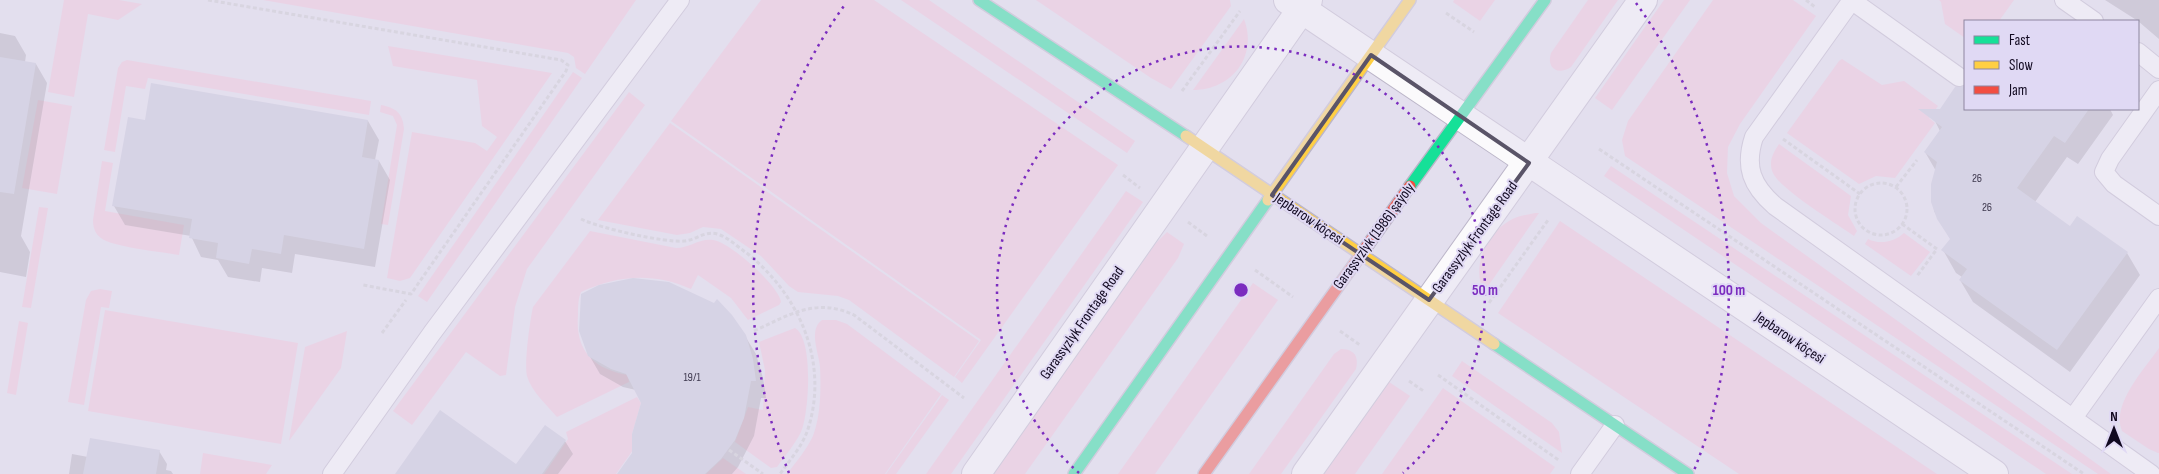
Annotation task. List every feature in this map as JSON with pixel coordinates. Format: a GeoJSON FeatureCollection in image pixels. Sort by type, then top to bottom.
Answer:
{"type":"FeatureCollection","features":[{"type":"Feature","properties":{"kind":"main road","name":"Jepbarow köçesi"},"geometry":{"type":"LineString","coordinates":[[979,0],[1206,149],[1688,474]]}},
{"type":"Feature","properties":{"kind":"main road"},"geometry":{"type":"LineString","coordinates":[[1074,474],[1410,0]]}},
{"type":"Feature","properties":{"kind":"main road","name":"Garaşsyzlyk (1986) şaýoly"},"geometry":{"type":"LineString","coordinates":[[1204,474],[1545,0]]}},
{"type":"Feature","properties":{"kind":"street","name":"Garassyzlyk Frontage Road"},"geometry":{"type":"LineString","coordinates":[[1306,474],[1529,163],[1643,0]]}},
{"type":"Feature","properties":{"kind":"street","name":"Garassyzlyk Frontage Road"},"geometry":{"type":"LineString","coordinates":[[976,474],[1206,149],[1300,3]]}},
{"type":"Feature","properties":{"kind":"street","name":"Jepbarow köçesi"},"geometry":{"type":"LineString","coordinates":[[1300,3],[1461,117],[1994,474]]}},
{"type":"Feature","properties":{"kind":"lane"},"geometry":{"type":"LineString","coordinates":[[332,474],[438,325],[680,0]]}},
{"type":"Feature","properties":{"kind":"lane"},"geometry":{"type":"LineString","coordinates":[[1959,77],[1851,0],[1754,137],[1749,160],[1753,180],[1758,190],[1775,206],[2151,474]]}},
{"type":"Feature","properties":{"kind":"lane"},"geometry":{"type":"LineString","coordinates":[[2064,0],[2093,20]]}},
{"type":"Feature","properties":{"kind":"lane"},"geometry":{"type":"LineString","coordinates":[[2139,53],[2159,70]]}},
{"type":"Feature","properties":{"kind":"lane"},"geometry":{"type":"LineString","coordinates":[[2159,90],[2110,159],[2104,172],[2114,184],[2159,216]]}},
{"type":"Feature","properties":{"kind":"lane"},"geometry":{"type":"LineString","coordinates":[[2073,418],[2159,298]]}},
{"type":"Feature","properties":{"kind":"lane"},"geometry":{"type":"LineString","coordinates":[[1580,474],[1615,425]]}},
{"type":"Feature","properties":{"kind":"path"},"geometry":{"type":"LineString","coordinates":[[208,0],[561,60],[568,65],[566,71],[411,294],[363,285]]}},
{"type":"Feature","properties":{"kind":"path"},"geometry":{"type":"LineString","coordinates":[[1806,0],[1815,7]]}},
{"type":"Feature","properties":{"kind":"path"},"geometry":{"type":"LineString","coordinates":[[1182,91],[1240,10]]}},
{"type":"Feature","properties":{"kind":"path"},"geometry":{"type":"LineString","coordinates":[[1446,13],[1474,32]]}},
{"type":"Feature","properties":{"kind":"path"},"geometry":{"type":"LineString","coordinates":[[1780,137],[1860,194]]}},
{"type":"Feature","properties":{"kind":"path"},"geometry":{"type":"LineString","coordinates":[[1599,148],[2084,474]]}},
{"type":"Feature","properties":{"kind":"path"},"geometry":{"type":"LineString","coordinates":[[1896,188],[1917,160]]}},
{"type":"Feature","properties":{"kind":"path"},"geometry":{"type":"LineString","coordinates":[[1123,175],[1143,190]]}},
{"type":"Feature","properties":{"kind":"path"},"geometry":{"type":"LineString","coordinates":[[1877,183],[1890,184],[1896,188],[1902,192],[1907,205],[1906,218],[1902,224],[1898,229],[1886,235],[1866,230],[1857,219],[1856,213],[1855,206],[1860,194],[1877,183]]}},
{"type":"Feature","properties":{"kind":"path"},"geometry":{"type":"LineString","coordinates":[[581,219],[594,225],[676,241],[693,239],[704,234],[720,235],[756,261],[784,290],[798,312],[811,349],[814,387],[813,406],[807,434],[780,474]]}},
{"type":"Feature","properties":{"kind":"path"},"geometry":{"type":"LineString","coordinates":[[1488,305],[1548,220]]}},
{"type":"Feature","properties":{"kind":"path"},"geometry":{"type":"LineString","coordinates":[[1902,224],[1937,249],[1913,282]]}},
{"type":"Feature","properties":{"kind":"path"},"geometry":{"type":"LineString","coordinates":[[1260,274],[1284,291]]}},
{"type":"Feature","properties":{"kind":"path"},"geometry":{"type":"LineString","coordinates":[[382,332],[406,300]]}},
{"type":"Feature","properties":{"kind":"path"},"geometry":{"type":"LineString","coordinates":[[754,331],[814,306],[837,308],[854,315],[964,398]]}},
{"type":"Feature","properties":{"kind":"path"},"geometry":{"type":"LineString","coordinates":[[1438,375],[1559,460]]}},
{"type":"Feature","properties":{"kind":"path"},"geometry":{"type":"LineString","coordinates":[[728,450],[763,474]]}},
{"type":"Feature","properties":{"kind":"highlighted area"},"geometry":{"type":"Polygon","coordinates":[[[1371,55],[1529,163],[1429,300],[1272,195],[1371,55]]]}},
{"type":"Feature","properties":{"kind":"shaded area"},"geometry":{"type":"Polygon","coordinates":[[[64,0],[119,0],[142,4],[118,20],[88,14],[74,97],[48,92],[64,0]]]}},
{"type":"Feature","properties":{"kind":"shaded area"},"geometry":{"type":"Polygon","coordinates":[[[263,0],[636,0],[585,74],[576,68],[574,57],[568,53],[263,0]]]}},
{"type":"Feature","properties":{"kind":"shaded area"},"geometry":{"type":"Polygon","coordinates":[[[761,0],[874,0],[1118,165],[962,383],[955,377],[981,340],[671,121],[761,0]]]}},
{"type":"Feature","properties":{"kind":"shaded area"},"geometry":{"type":"Polygon","coordinates":[[[901,0],[929,0],[1135,141],[1127,153],[901,0]]]}},
{"type":"Feature","properties":{"kind":"shaded area"},"geometry":{"type":"Polygon","coordinates":[[[1036,0],[1230,0],[1231,6],[1171,89],[1151,78],[1036,0]]]}},
{"type":"Feature","properties":{"kind":"shaded area"},"geometry":{"type":"Polygon","coordinates":[[[1454,0],[1495,0],[1480,21],[1453,2],[1454,0]]]}},
{"type":"Feature","properties":{"kind":"shaded area"},"geometry":{"type":"Polygon","coordinates":[[[1588,0],[1618,0],[1571,67],[1562,71],[1554,69],[1550,63],[1551,53],[1588,0]]]}},
{"type":"Feature","properties":{"kind":"shaded area"},"geometry":{"type":"Polygon","coordinates":[[[1664,0],[1690,0],[1612,110],[1595,98],[1664,0]]]}},
{"type":"Feature","properties":{"kind":"shaded area"},"geometry":{"type":"Polygon","coordinates":[[[1713,0],[1793,0],[1816,16],[1740,124],[1728,147],[1727,173],[1734,196],[1761,223],[2111,474],[2098,474],[1625,156],[1622,140],[1628,121],[1713,0]]]}},
{"type":"Feature","properties":{"kind":"shaded area"},"geometry":{"type":"Polygon","coordinates":[[[1939,0],[2014,0],[2000,20],[1964,20],[1964,37],[1945,24],[1939,0]]]}},
{"type":"Feature","properties":{"kind":"shaded area"},"geometry":{"type":"Polygon","coordinates":[[[1244,19],[1247,46],[1244,58],[1238,68],[1230,77],[1219,84],[1193,90],[1244,19]]]}},
{"type":"Feature","properties":{"kind":"shaded area"},"geometry":{"type":"Polygon","coordinates":[[[388,46],[552,73],[410,278],[400,281],[387,278],[412,132],[475,143],[487,151],[497,137],[482,126],[477,80],[393,66],[388,46]]]}},
{"type":"Feature","properties":{"kind":"shaded area"},"geometry":{"type":"Polygon","coordinates":[[[1842,59],[1882,85],[1904,81],[1938,106],[1929,118],[1935,123],[1895,178],[1876,176],[1859,184],[1787,133],[1842,59]]]}},
{"type":"Feature","properties":{"kind":"shaded area"},"geometry":{"type":"Polygon","coordinates":[[[127,60],[371,101],[369,115],[148,78],[145,89],[126,86],[115,152],[104,150],[118,68],[122,62],[127,60]]]}},
{"type":"Feature","properties":{"kind":"shaded area"},"geometry":{"type":"Polygon","coordinates":[[[573,72],[582,78],[427,302],[418,296],[573,72]]]}},
{"type":"Feature","properties":{"kind":"shaded area"},"geometry":{"type":"Polygon","coordinates":[[[629,92],[645,105],[527,269],[515,307],[506,375],[500,376],[466,352],[412,425],[393,411],[629,92]]]}},
{"type":"Feature","properties":{"kind":"shaded area"},"geometry":{"type":"Polygon","coordinates":[[[38,100],[72,106],[57,194],[22,188],[38,100]]]}},
{"type":"Feature","properties":{"kind":"shaded area"},"geometry":{"type":"Polygon","coordinates":[[[381,105],[398,112],[404,129],[388,225],[381,224],[397,125],[393,116],[380,112],[381,105]]]}},
{"type":"Feature","properties":{"kind":"shaded area"},"geometry":{"type":"Polygon","coordinates":[[[670,123],[979,341],[954,377],[849,300],[838,296],[798,292],[789,286],[761,256],[721,229],[703,227],[690,233],[677,235],[598,220],[670,123]]]}},
{"type":"Feature","properties":{"kind":"shaded area"},"geometry":{"type":"Polygon","coordinates":[[[1779,144],[1851,196],[1848,215],[1857,231],[1854,236],[1797,197],[1778,180],[1773,173],[1771,161],[1779,144]]]}},
{"type":"Feature","properties":{"kind":"shaded area"},"geometry":{"type":"Polygon","coordinates":[[[102,161],[113,163],[105,211],[184,225],[179,255],[115,244],[101,238],[97,234],[93,220],[102,161]]]}},
{"type":"Feature","properties":{"kind":"shaded area"},"geometry":{"type":"Polygon","coordinates":[[[1611,166],[2072,474],[2046,474],[1604,176],[1611,166]]]}},
{"type":"Feature","properties":{"kind":"shaded area"},"geometry":{"type":"Polygon","coordinates":[[[1126,191],[1143,202],[951,474],[926,474],[1126,191]]]}},
{"type":"Feature","properties":{"kind":"shaded area"},"geometry":{"type":"Polygon","coordinates":[[[39,207],[48,208],[31,308],[22,307],[39,207]]]}},
{"type":"Feature","properties":{"kind":"shaded area"},"geometry":{"type":"Polygon","coordinates":[[[1539,213],[1484,292],[1479,272],[1483,252],[1488,243],[1494,234],[1509,221],[1539,213]]]}},
{"type":"Feature","properties":{"kind":"shaded area"},"geometry":{"type":"Polygon","coordinates":[[[1560,221],[1937,474],[1739,474],[1498,313],[1560,221]]]}},
{"type":"Feature","properties":{"kind":"shaded area"},"geometry":{"type":"Polygon","coordinates":[[[590,231],[676,248],[713,240],[731,248],[753,266],[772,286],[781,302],[779,305],[748,320],[731,298],[698,275],[691,289],[663,280],[636,278],[608,282],[581,292],[578,304],[578,328],[584,348],[596,363],[605,368],[628,375],[629,382],[557,417],[536,392],[527,376],[527,352],[533,307],[590,231]]]}},
{"type":"Feature","properties":{"kind":"shaded area"},"geometry":{"type":"Polygon","coordinates":[[[1167,232],[1184,244],[1178,258],[1025,474],[992,474],[1156,243],[1167,232]]]}},
{"type":"Feature","properties":{"kind":"shaded area"},"geometry":{"type":"Polygon","coordinates":[[[1904,233],[1930,252],[1911,276],[1865,244],[1868,239],[1877,242],[1887,242],[1896,239],[1904,233]]]}},
{"type":"Feature","properties":{"kind":"shaded area"},"geometry":{"type":"Polygon","coordinates":[[[1253,283],[1278,300],[1155,474],[1118,474],[1253,283]]]}},
{"type":"Feature","properties":{"kind":"shaded area"},"geometry":{"type":"Polygon","coordinates":[[[100,289],[112,291],[109,308],[101,307],[84,405],[68,402],[86,300],[91,291],[100,289]]]}},
{"type":"Feature","properties":{"kind":"shaded area"},"geometry":{"type":"Polygon","coordinates":[[[105,310],[298,343],[281,444],[88,411],[105,310]]]}},
{"type":"Feature","properties":{"kind":"shaded area"},"geometry":{"type":"Polygon","coordinates":[[[822,320],[836,320],[847,324],[941,394],[885,474],[787,474],[811,441],[816,428],[820,402],[820,367],[815,336],[818,324],[822,320]]]}},
{"type":"Feature","properties":{"kind":"shaded area"},"geometry":{"type":"Polygon","coordinates":[[[19,321],[28,323],[16,395],[7,393],[19,321]]]}},
{"type":"Feature","properties":{"kind":"shaded area"},"geometry":{"type":"Polygon","coordinates":[[[795,328],[801,335],[805,346],[807,361],[808,394],[804,423],[799,436],[790,450],[777,467],[771,468],[735,442],[748,407],[763,410],[765,370],[759,342],[795,328]]]}},
{"type":"Feature","properties":{"kind":"shaded area"},"geometry":{"type":"Polygon","coordinates":[[[347,331],[341,368],[289,441],[305,347],[347,331]]]}},
{"type":"Feature","properties":{"kind":"shaded area"},"geometry":{"type":"Polygon","coordinates":[[[2159,348],[2158,453],[2122,431],[2120,421],[2125,399],[2159,348]]]}},
{"type":"Feature","properties":{"kind":"shaded area"},"geometry":{"type":"Polygon","coordinates":[[[1341,349],[1349,350],[1355,354],[1357,360],[1356,369],[1281,474],[1249,474],[1334,354],[1341,349]]]}},
{"type":"Feature","properties":{"kind":"shaded area"},"geometry":{"type":"Polygon","coordinates":[[[1462,361],[1552,423],[1559,432],[1562,453],[1452,376],[1462,361]]]}},
{"type":"Feature","properties":{"kind":"shaded area"},"geometry":{"type":"Polygon","coordinates":[[[1389,382],[1410,396],[1355,474],[1323,474],[1389,382]]]}},
{"type":"Feature","properties":{"kind":"shaded area"},"geometry":{"type":"Polygon","coordinates":[[[1443,388],[1555,467],[1550,474],[1382,474],[1443,388]]]}},
{"type":"Feature","properties":{"kind":"shaded area"},"geometry":{"type":"Polygon","coordinates":[[[942,395],[949,400],[896,474],[886,474],[942,395]]]}},
{"type":"Feature","properties":{"kind":"shaded area"},"geometry":{"type":"Polygon","coordinates":[[[637,397],[641,403],[632,434],[633,450],[616,474],[544,474],[568,439],[566,432],[637,397]]]}},
{"type":"Feature","properties":{"kind":"shaded area"},"geometry":{"type":"Polygon","coordinates":[[[203,453],[272,465],[266,474],[200,474],[203,453]]]}},
{"type":"Feature","properties":{"kind":"shaded area"},"geometry":{"type":"Polygon","coordinates":[[[723,458],[746,474],[706,474],[723,458]]]}},
{"type":"Feature","properties":{"kind":"building"},"geometry":{"type":"Polygon","coordinates":[[[0,57],[36,63],[14,194],[0,192],[0,57]]]}},
{"type":"Feature","properties":{"kind":"building"},"geometry":{"type":"Polygon","coordinates":[[[151,83],[368,120],[362,157],[379,160],[364,249],[284,235],[281,254],[252,249],[249,264],[216,258],[218,243],[189,238],[192,219],[112,206],[128,117],[145,120],[151,83]]]}},
{"type":"Feature","properties":{"kind":"building"},"geometry":{"type":"Polygon","coordinates":[[[1964,85],[1964,110],[2088,110],[2065,143],[2054,136],[2017,188],[2070,226],[2077,216],[2128,252],[2057,350],[1959,280],[1967,269],[1941,250],[1950,239],[1937,219],[1931,202],[1931,184],[1937,162],[1924,152],[1942,127],[1918,109],[1940,109],[1955,87],[1964,85]]]}},
{"type":"Feature","properties":{"kind":"building"},"geometry":{"type":"Polygon","coordinates":[[[633,278],[669,282],[714,303],[717,299],[732,315],[746,335],[753,359],[756,381],[751,381],[744,418],[735,440],[721,459],[705,474],[617,474],[632,453],[632,434],[641,403],[626,374],[611,369],[588,356],[579,331],[581,294],[599,285],[633,278]]]}},
{"type":"Feature","properties":{"kind":"building"},"geometry":{"type":"Polygon","coordinates":[[[440,410],[516,464],[545,425],[566,440],[542,474],[395,474],[440,410]]]}},
{"type":"Feature","properties":{"kind":"building"},"geometry":{"type":"Polygon","coordinates":[[[90,438],[160,450],[156,474],[83,474],[90,438]]]}},
{"type":"Feature","properties":{"kind":"traffic: fast"},"geometry":{"type":"LineString","coordinates":[[979,0],[1186,136]]}},
{"type":"Feature","properties":{"kind":"traffic: fast"},"geometry":{"type":"LineString","coordinates":[[1410,186],[1545,0]]}},
{"type":"Feature","properties":{"kind":"traffic: fast"},"geometry":{"type":"LineString","coordinates":[[1074,474],[1268,200]]}},
{"type":"Feature","properties":{"kind":"traffic: fast"},"geometry":{"type":"LineString","coordinates":[[1494,344],[1688,474]]}},
{"type":"Feature","properties":{"kind":"traffic: slow"},"geometry":{"type":"LineString","coordinates":[[1268,200],[1410,0]]}},
{"type":"Feature","properties":{"kind":"traffic: slow"},"geometry":{"type":"LineString","coordinates":[[1186,136],[1494,344]]}},
{"type":"Feature","properties":{"kind":"traffic: jam"},"geometry":{"type":"LineString","coordinates":[[1204,474],[1410,186]]}}]}
